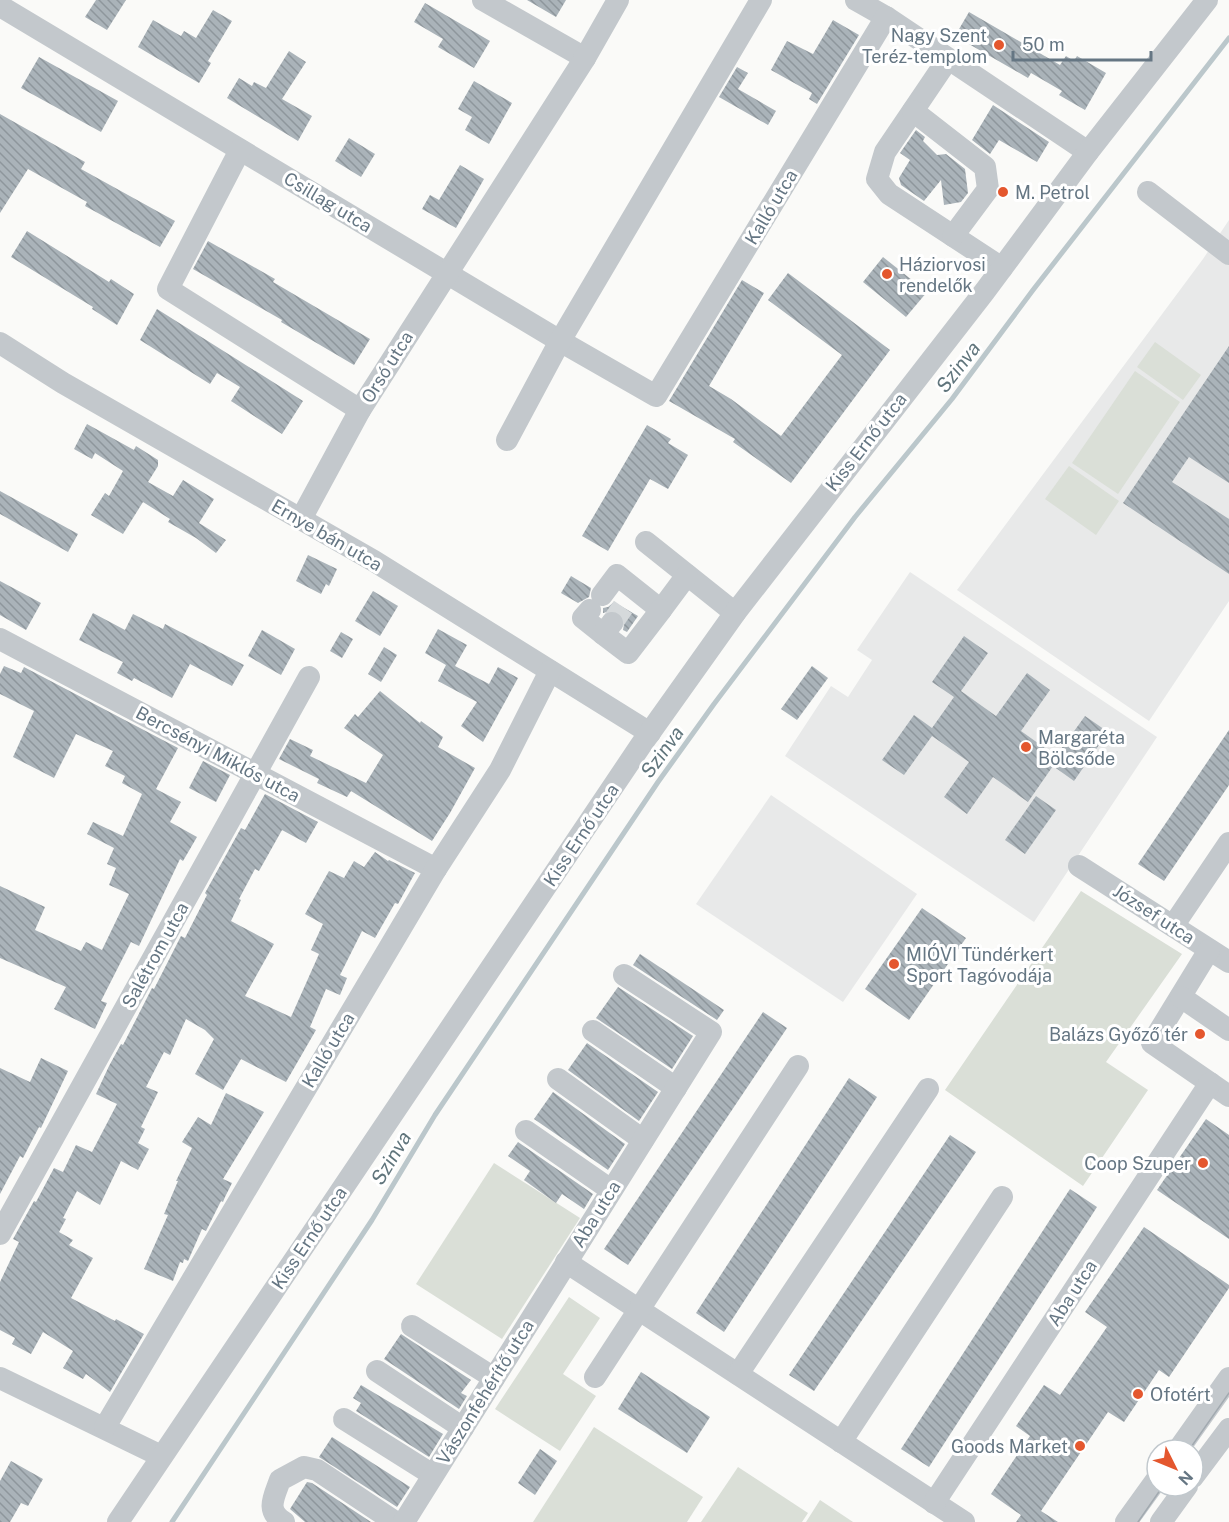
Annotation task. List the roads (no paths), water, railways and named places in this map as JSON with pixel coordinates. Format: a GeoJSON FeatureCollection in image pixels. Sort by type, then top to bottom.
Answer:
{"type":"FeatureCollection","features":[{"type":"Feature","properties":{"kind":"street"},"geometry":{"type":"LineString","coordinates":[[483,0],[585,58]]}},
{"type":"Feature","properties":{"kind":"street","name":"Orsó utca"},"geometry":{"type":"LineString","coordinates":[[240,150],[168,289],[360,410],[585,58],[618,0]]}},
{"type":"Feature","properties":{"kind":"street"},"geometry":{"type":"LineString","coordinates":[[507,440],[560,341],[761,0]]}},
{"type":"Feature","properties":{"kind":"street"},"geometry":{"type":"LineString","coordinates":[[856,0],[886,17],[1088,152]]}},
{"type":"Feature","properties":{"kind":"street","name":"Kiss Ernő utca"},"geometry":{"type":"LineString","coordinates":[[118,1522],[650,733],[735,613],[1002,267],[1200,2]]}},
{"type":"Feature","properties":{"kind":"street","name":"Csillag utca"},"geometry":{"type":"LineString","coordinates":[[0,6],[656,396]]}},
{"type":"Feature","properties":{"kind":"street","name":"Kalló utca"},"geometry":{"type":"LineString","coordinates":[[656,396],[886,17]]}},
{"type":"Feature","properties":{"kind":"street"},"geometry":{"type":"LineString","coordinates":[[948,59],[885,152],[877,179],[889,194],[1002,267]]}},
{"type":"Feature","properties":{"kind":"street"},"geometry":{"type":"LineString","coordinates":[[913,111],[985,167],[988,189],[953,236]]}},
{"type":"Feature","properties":{"kind":"street"},"geometry":{"type":"LineString","coordinates":[[1148,192],[1229,254]]}},
{"type":"Feature","properties":{"kind":"street","name":"Ernye bán utca"},"geometry":{"type":"LineString","coordinates":[[0,343],[63,383],[374,561],[650,733]]}},
{"type":"Feature","properties":{"kind":"street"},"geometry":{"type":"LineString","coordinates":[[301,519],[360,410]]}},
{"type":"Feature","properties":{"kind":"street"},"geometry":{"type":"LineString","coordinates":[[646,542],[735,613]]}},
{"type":"Feature","properties":{"kind":"street"},"geometry":{"type":"LineString","coordinates":[[661,610],[618,613],[583,618],[617,575],[618,613],[628,653],[661,610],[687,575]]}},
{"type":"Feature","properties":{"kind":"street","name":"Bercsényi Miklós utca"},"geometry":{"type":"LineString","coordinates":[[0,639],[436,869]]}},
{"type":"Feature","properties":{"kind":"street","name":"Kalló utca"},"geometry":{"type":"LineString","coordinates":[[105,1427],[436,869],[500,770],[550,671]]}},
{"type":"Feature","properties":{"kind":"street","name":"Salétrom utca"},"geometry":{"type":"LineString","coordinates":[[0,1234],[309,677]]}},
{"type":"Feature","properties":{"kind":"street"},"geometry":{"type":"LineString","coordinates":[[1173,926],[1229,843]]}},
{"type":"Feature","properties":{"kind":"street","name":"József utca"},"geometry":{"type":"LineString","coordinates":[[1079,866],[1229,962]]}},
{"type":"Feature","properties":{"kind":"street"},"geometry":{"type":"LineString","coordinates":[[1209,950],[1152,1043],[1229,1096]]}},
{"type":"Feature","properties":{"kind":"street","name":"Aba utca"},"geometry":{"type":"LineString","coordinates":[[624,975],[711,1032],[566,1262],[964,1522]]}},
{"type":"Feature","properties":{"kind":"street"},"geometry":{"type":"LineString","coordinates":[[1180,997],[1229,1030]]}},
{"type":"Feature","properties":{"kind":"street"},"geometry":{"type":"LineString","coordinates":[[593,1031],[676,1088]]}},
{"type":"Feature","properties":{"kind":"street"},"geometry":{"type":"LineString","coordinates":[[595,1377],[798,1066]]}},
{"type":"Feature","properties":{"kind":"street"},"geometry":{"type":"LineString","coordinates":[[558,1079],[643,1140]]}},
{"type":"Feature","properties":{"kind":"street","name":"Aba utca"},"geometry":{"type":"LineString","coordinates":[[934,1503],[1210,1083]]}},
{"type":"Feature","properties":{"kind":"street"},"geometry":{"type":"LineString","coordinates":[[738,1374],[928,1089]]}},
{"type":"Feature","properties":{"kind":"street"},"geometry":{"type":"LineString","coordinates":[[526,1131],[611,1190]]}},
{"type":"Feature","properties":{"kind":"street"},"geometry":{"type":"LineString","coordinates":[[841,1442],[1002,1197]]}},
{"type":"Feature","properties":{"kind":"street","name":"Vászonfehérítő utca"},"geometry":{"type":"LineString","coordinates":[[404,1522],[566,1262]]}},
{"type":"Feature","properties":{"kind":"street"},"geometry":{"type":"LineString","coordinates":[[412,1326],[494,1378]]}},
{"type":"Feature","properties":{"kind":"street"},"geometry":{"type":"LineString","coordinates":[[377,1371],[463,1428]]}},
{"type":"Feature","properties":{"kind":"street"},"geometry":{"type":"LineString","coordinates":[[0,1378],[161,1456]]}},
{"type":"Feature","properties":{"kind":"street"},"geometry":{"type":"LineString","coordinates":[[1186,1438],[1229,1378]]}},
{"type":"Feature","properties":{"kind":"street"},"geometry":{"type":"LineString","coordinates":[[344,1419],[433,1475]]}},
{"type":"Feature","properties":{"kind":"street"},"geometry":{"type":"LineString","coordinates":[[1205,1461],[1229,1429]]}},
{"type":"Feature","properties":{"kind":"street"},"geometry":{"type":"LineString","coordinates":[[284,1522],[276,1517],[272,1507],[280,1480],[304,1467],[317,1470],[395,1522]]}},
{"type":"Feature","properties":{"kind":"street"},"geometry":{"type":"LineString","coordinates":[[1126,1522],[1145,1496]]}},
{"type":"Feature","properties":{"kind":"street"},"geometry":{"type":"LineString","coordinates":[[1161,1522],[1178,1498]]}},
{"type":"Feature","properties":{"kind":"waterway","name":"Szinva"},"geometry":{"type":"LineString","coordinates":[[172,1522],[372,1220],[435,1115],[658,782],[855,517],[952,399],[1033,290],[1229,38]]}},
{"type":"Feature","properties":{"kind":"tunnel"},"geometry":{"type":"LineString","coordinates":[[612,623],[623,607]]}},
{"type":"Feature","properties":{"kind":"tram line"},"geometry":{"type":"LineString","coordinates":[[1197,1438],[1229,1393]]}},
{"type":"Feature","properties":{"kind":"tram line"},"geometry":{"type":"LineString","coordinates":[[1138,1522],[1155,1498]]}},
{"type":"Feature","properties":{"kind":"place","name":"Nagy Szent Teréz-templom"},"geometry":{"type":"Point","coordinates":[999,45]}},
{"type":"Feature","properties":{"kind":"place","name":"M. Petrol"},"geometry":{"type":"Point","coordinates":[1003,192]}},
{"type":"Feature","properties":{"kind":"place","name":"Háziorvosi rendelők"},"geometry":{"type":"Point","coordinates":[887,274]}},
{"type":"Feature","properties":{"kind":"place","name":"Margaréta Bölcsőde"},"geometry":{"type":"Point","coordinates":[1026,747]}},
{"type":"Feature","properties":{"kind":"place","name":"MIÓVI Tündérkert Sport Tagóvodája"},"geometry":{"type":"Point","coordinates":[894,964]}},
{"type":"Feature","properties":{"kind":"place","name":"Balázs Győző tér"},"geometry":{"type":"Point","coordinates":[1200,1034]}},
{"type":"Feature","properties":{"kind":"place","name":"Coop Szuper"},"geometry":{"type":"Point","coordinates":[1203,1163]}},
{"type":"Feature","properties":{"kind":"place","name":"Ofotért"},"geometry":{"type":"Point","coordinates":[1138,1394]}},
{"type":"Feature","properties":{"kind":"place","name":"Goods Market"},"geometry":{"type":"Point","coordinates":[1080,1446]}}]}
